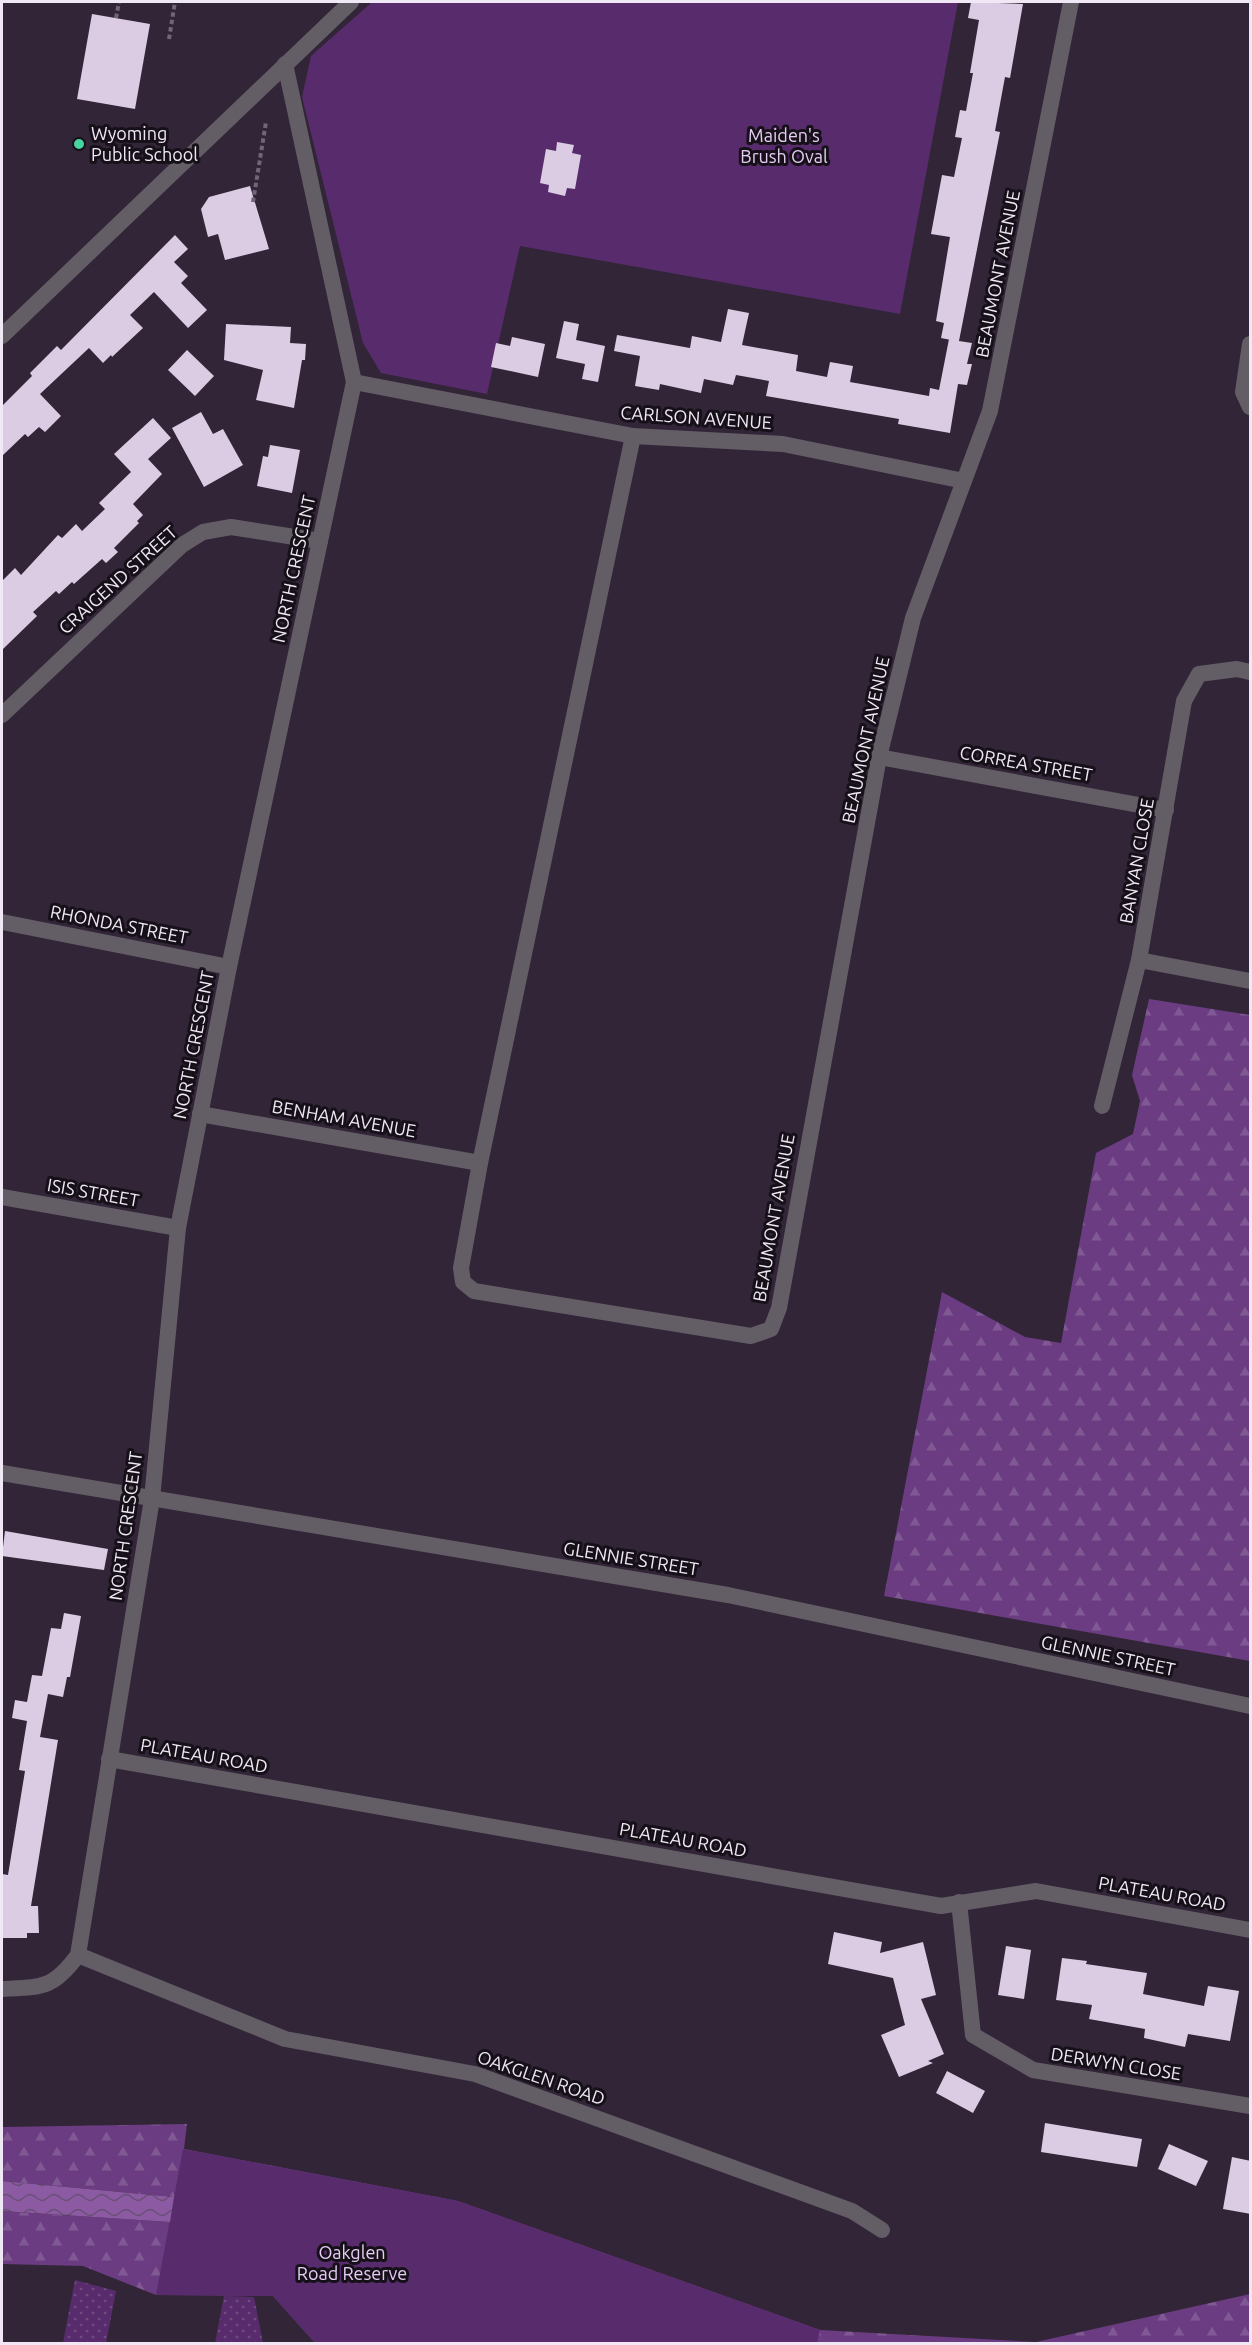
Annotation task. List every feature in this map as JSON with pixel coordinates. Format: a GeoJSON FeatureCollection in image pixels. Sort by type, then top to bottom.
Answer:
{"type":"FeatureCollection","features":[{"type":"Feature","properties":{"kind":"street"},"geometry":{"type":"LineString","coordinates":[[2,336],[351,2]]}},
{"type":"Feature","properties":{"kind":"street","name":"BEAUMONT AVENUE"},"geometry":{"type":"LineString","coordinates":[[633,436],[480,1163],[461,1268],[463,1282],[474,1291],[751,1336],[771,1329],[779,1308],[879,757],[913,618],[992,399],[1071,2]]}},
{"type":"Feature","properties":{"kind":"street","name":"NORTH CRESCENT"},"geometry":{"type":"LineString","coordinates":[[2,1989],[35,1987],[62,1977],[78,1954],[152,1499],[178,1228],[230,967],[354,382],[285,64]]}},
{"type":"Feature","properties":{"kind":"street"},"geometry":{"type":"LineString","coordinates":[[1251,344],[1243,392],[1251,407]]}},
{"type":"Feature","properties":{"kind":"street","name":"CARLSON AVENUE"},"geometry":{"type":"LineString","coordinates":[[354,382],[633,436],[783,444],[964,481]]}},
{"type":"Feature","properties":{"kind":"street","name":"CRAIGEND STREET"},"geometry":{"type":"LineString","coordinates":[[2,715],[182,545],[203,532],[231,527],[320,541]]}},
{"type":"Feature","properties":{"kind":"street","name":"BANYAN CLOSE"},"geometry":{"type":"LineString","coordinates":[[1102,1106],[1139,960],[1184,701],[1199,674],[1237,669],[1251,672]]}},
{"type":"Feature","properties":{"kind":"street","name":"CORREA STREET"},"geometry":{"type":"LineString","coordinates":[[879,757],[1166,810]]}},
{"type":"Feature","properties":{"kind":"street","name":"RHONDA STREET"},"geometry":{"type":"LineString","coordinates":[[2,922],[230,967]]}},
{"type":"Feature","properties":{"kind":"street"},"geometry":{"type":"LineString","coordinates":[[1139,960],[1251,981]]}},
{"type":"Feature","properties":{"kind":"street","name":"BENHAM AVENUE"},"geometry":{"type":"LineString","coordinates":[[200,1114],[480,1163]]}},
{"type":"Feature","properties":{"kind":"street","name":"ISIS STREET"},"geometry":{"type":"LineString","coordinates":[[2,1197],[178,1228]]}},
{"type":"Feature","properties":{"kind":"street","name":"GLENNIE STREET"},"geometry":{"type":"LineString","coordinates":[[2,1473],[728,1595],[1251,1706]]}},
{"type":"Feature","properties":{"kind":"street","name":"PLATEAU ROAD"},"geometry":{"type":"LineString","coordinates":[[109,1759],[941,1906],[1036,1891],[1251,1930]]}},
{"type":"Feature","properties":{"kind":"street","name":"DERWYN CLOSE"},"geometry":{"type":"LineString","coordinates":[[959,1902],[973,2034],[1033,2070],[1251,2106]]}},
{"type":"Feature","properties":{"kind":"street","name":"OAKGLEN ROAD"},"geometry":{"type":"LineString","coordinates":[[78,1954],[285,2039],[475,2074],[852,2211],[882,2229]]}},
{"type":"Feature","properties":{"kind":"path"},"geometry":{"type":"LineString","coordinates":[[116,18],[119,2]]}},
{"type":"Feature","properties":{"kind":"path"},"geometry":{"type":"LineString","coordinates":[[169,39],[175,2]]}},
{"type":"Feature","properties":{"kind":"path"},"geometry":{"type":"LineString","coordinates":[[254,202],[266,122]]}},
{"type":"Feature","properties":{"kind":"green space","name":"Maiden's Brush Oval"},"geometry":{"type":"Polygon","coordinates":[[[372,2],[958,2],[900,314],[520,246],[487,394],[381,373],[363,343],[302,97],[311,56],[372,2]]]}},
{"type":"Feature","properties":{"kind":"green space"},"geometry":{"type":"Polygon","coordinates":[[[1149,999],[1250,1015],[1250,1661],[884,1596],[942,1292],[1025,1337],[1061,1343],[1096,1153],[1133,1134],[1140,1101],[1132,1075],[1149,999]]]}},
{"type":"Feature","properties":{"kind":"green space","name":"Oakglen Road Reserve"},"geometry":{"type":"Polygon","coordinates":[[[187,2124],[184,2149],[458,2201],[820,2330],[1036,2342],[1250,2294],[1250,2343],[315,2343],[273,2296],[156,2295],[83,2266],[2,2264],[2,2211],[170,2222],[174,2197],[2,2181],[2,2127],[187,2124]]]}},
{"type":"Feature","properties":{"kind":"green space","name":"Oakglen Road Reserve"},"geometry":{"type":"Polygon","coordinates":[[[183,2149],[458,2201],[820,2330],[817,2343],[315,2343],[273,2296],[156,2295],[183,2149]]]}},
{"type":"Feature","properties":{"kind":"green space"},"geometry":{"type":"Polygon","coordinates":[[[75,2280],[116,2291],[106,2343],[63,2343],[75,2280]]]}},
{"type":"Feature","properties":{"kind":"green space"},"geometry":{"type":"Polygon","coordinates":[[[224,2296],[254,2297],[263,2343],[215,2343],[224,2296]]]}},
{"type":"Feature","properties":{"kind":"water"},"geometry":{"type":"Polygon","coordinates":[[[2,2181],[174,2197],[170,2222],[2,2211],[2,2181]]]}},
{"type":"Feature","properties":{"kind":"building"},"geometry":{"type":"Polygon","coordinates":[[[971,2],[1023,4],[1010,78],[1005,77],[995,131],[1000,132],[959,341],[972,343],[967,364],[972,364],[967,385],[958,384],[950,433],[898,424],[899,419],[766,396],[769,381],[736,375],[733,385],[704,379],[701,393],[660,384],[659,390],[635,386],[640,356],[614,351],[617,335],[690,348],[692,336],[721,342],[728,309],[749,313],[742,345],[798,355],[796,371],[827,377],[830,362],[853,366],[850,382],[929,396],[930,388],[939,390],[949,340],[941,338],[944,323],[936,321],[950,237],[931,234],[942,175],[954,177],[962,138],[955,137],[960,110],[966,111],[979,20],[968,18],[971,2]]]}},
{"type":"Feature","properties":{"kind":"building"},"geometry":{"type":"Polygon","coordinates":[[[92,14],[150,24],[135,109],[77,99],[92,14]]]}},
{"type":"Feature","properties":{"kind":"building"},"geometry":{"type":"Polygon","coordinates":[[[557,142],[574,145],[572,153],[581,155],[575,189],[567,188],[565,196],[548,192],[549,185],[540,183],[546,149],[556,151],[557,142]]]}},
{"type":"Feature","properties":{"kind":"building"},"geometry":{"type":"Polygon","coordinates":[[[250,186],[269,249],[225,260],[218,234],[208,237],[201,209],[209,197],[250,186]]]}},
{"type":"Feature","properties":{"kind":"building"},"geometry":{"type":"Polygon","coordinates":[[[175,235],[188,249],[174,262],[188,276],[181,283],[207,310],[188,328],[154,292],[130,315],[143,328],[103,363],[89,348],[40,394],[61,416],[45,432],[39,427],[28,437],[25,434],[2,456],[2,406],[32,376],[30,373],[57,346],[61,350],[175,235]]]}},
{"type":"Feature","properties":{"kind":"building"},"geometry":{"type":"Polygon","coordinates":[[[564,321],[579,324],[576,340],[605,346],[598,382],[582,379],[585,364],[556,358],[564,321]]]}},
{"type":"Feature","properties":{"kind":"building"},"geometry":{"type":"Polygon","coordinates":[[[226,324],[291,327],[290,343],[306,344],[305,360],[302,360],[294,408],[256,400],[263,370],[224,360],[226,324]]]}},
{"type":"Feature","properties":{"kind":"building"},"geometry":{"type":"Polygon","coordinates":[[[512,337],[545,344],[538,377],[491,367],[496,343],[510,346],[512,337]]]}},
{"type":"Feature","properties":{"kind":"building"},"geometry":{"type":"Polygon","coordinates":[[[187,350],[214,376],[195,396],[168,370],[187,350]]]}},
{"type":"Feature","properties":{"kind":"building"},"geometry":{"type":"Polygon","coordinates":[[[201,412],[213,434],[223,429],[243,465],[204,487],[172,428],[201,412]]]}},
{"type":"Feature","properties":{"kind":"building"},"geometry":{"type":"Polygon","coordinates":[[[153,418],[171,438],[148,459],[162,474],[133,504],[143,515],[137,521],[139,523],[114,548],[118,552],[106,563],[102,559],[59,594],[56,591],[33,612],[37,616],[2,650],[2,581],[15,568],[21,575],[58,535],[62,538],[76,524],[82,531],[105,509],[99,503],[131,472],[114,454],[153,418]]]}},
{"type":"Feature","properties":{"kind":"building"},"geometry":{"type":"Polygon","coordinates":[[[270,445],[300,450],[292,493],[257,486],[263,456],[268,457],[270,445]]]}},
{"type":"Feature","properties":{"kind":"building"},"geometry":{"type":"Polygon","coordinates":[[[5,1531],[108,1549],[104,1570],[2,1556],[5,1531]]]}},
{"type":"Feature","properties":{"kind":"building"},"geometry":{"type":"Polygon","coordinates":[[[64,1613],[81,1616],[70,1677],[67,1677],[63,1697],[48,1694],[40,1737],[58,1740],[31,1906],[38,1906],[39,1933],[27,1933],[27,1938],[2,1938],[2,1874],[8,1875],[25,1771],[19,1770],[27,1721],[12,1718],[15,1700],[27,1702],[32,1675],[42,1676],[51,1628],[61,1629],[64,1613]]]}},
{"type":"Feature","properties":{"kind":"building"},"geometry":{"type":"Polygon","coordinates":[[[834,1932],[882,1942],[880,1953],[923,1942],[936,1995],[921,1999],[944,2054],[928,2061],[933,2063],[899,2077],[881,2035],[905,2025],[893,1978],[828,1964],[834,1932]]]}},
{"type":"Feature","properties":{"kind":"building"},"geometry":{"type":"Polygon","coordinates":[[[1006,1946],[1031,1950],[1024,1999],[998,1995],[1006,1946]]]}},
{"type":"Feature","properties":{"kind":"building"},"geometry":{"type":"Polygon","coordinates":[[[1062,1958],[1147,1973],[1143,1994],[1204,2006],[1208,1986],[1239,1991],[1230,2041],[1188,2034],[1185,2047],[1144,2038],[1145,2029],[1089,2019],[1092,2005],[1056,2000],[1062,1958]]]}},
{"type":"Feature","properties":{"kind":"building"},"geometry":{"type":"Polygon","coordinates":[[[947,2071],[985,2091],[973,2113],[936,2093],[947,2071]]]}},
{"type":"Feature","properties":{"kind":"building"},"geometry":{"type":"Polygon","coordinates":[[[1045,2123],[1142,2139],[1137,2167],[1041,2152],[1045,2123]]]}},
{"type":"Feature","properties":{"kind":"building"},"geometry":{"type":"Polygon","coordinates":[[[1169,2144],[1208,2161],[1196,2186],[1158,2169],[1169,2144]]]}},
{"type":"Feature","properties":{"kind":"building"},"geometry":{"type":"Polygon","coordinates":[[[1232,2157],[1251,2161],[1251,2214],[1223,2209],[1232,2157]]]}},
{"type":"Feature","properties":{"kind":"place","name":"Wyoming Public School"},"geometry":{"type":"Point","coordinates":[79,144]}}]}
